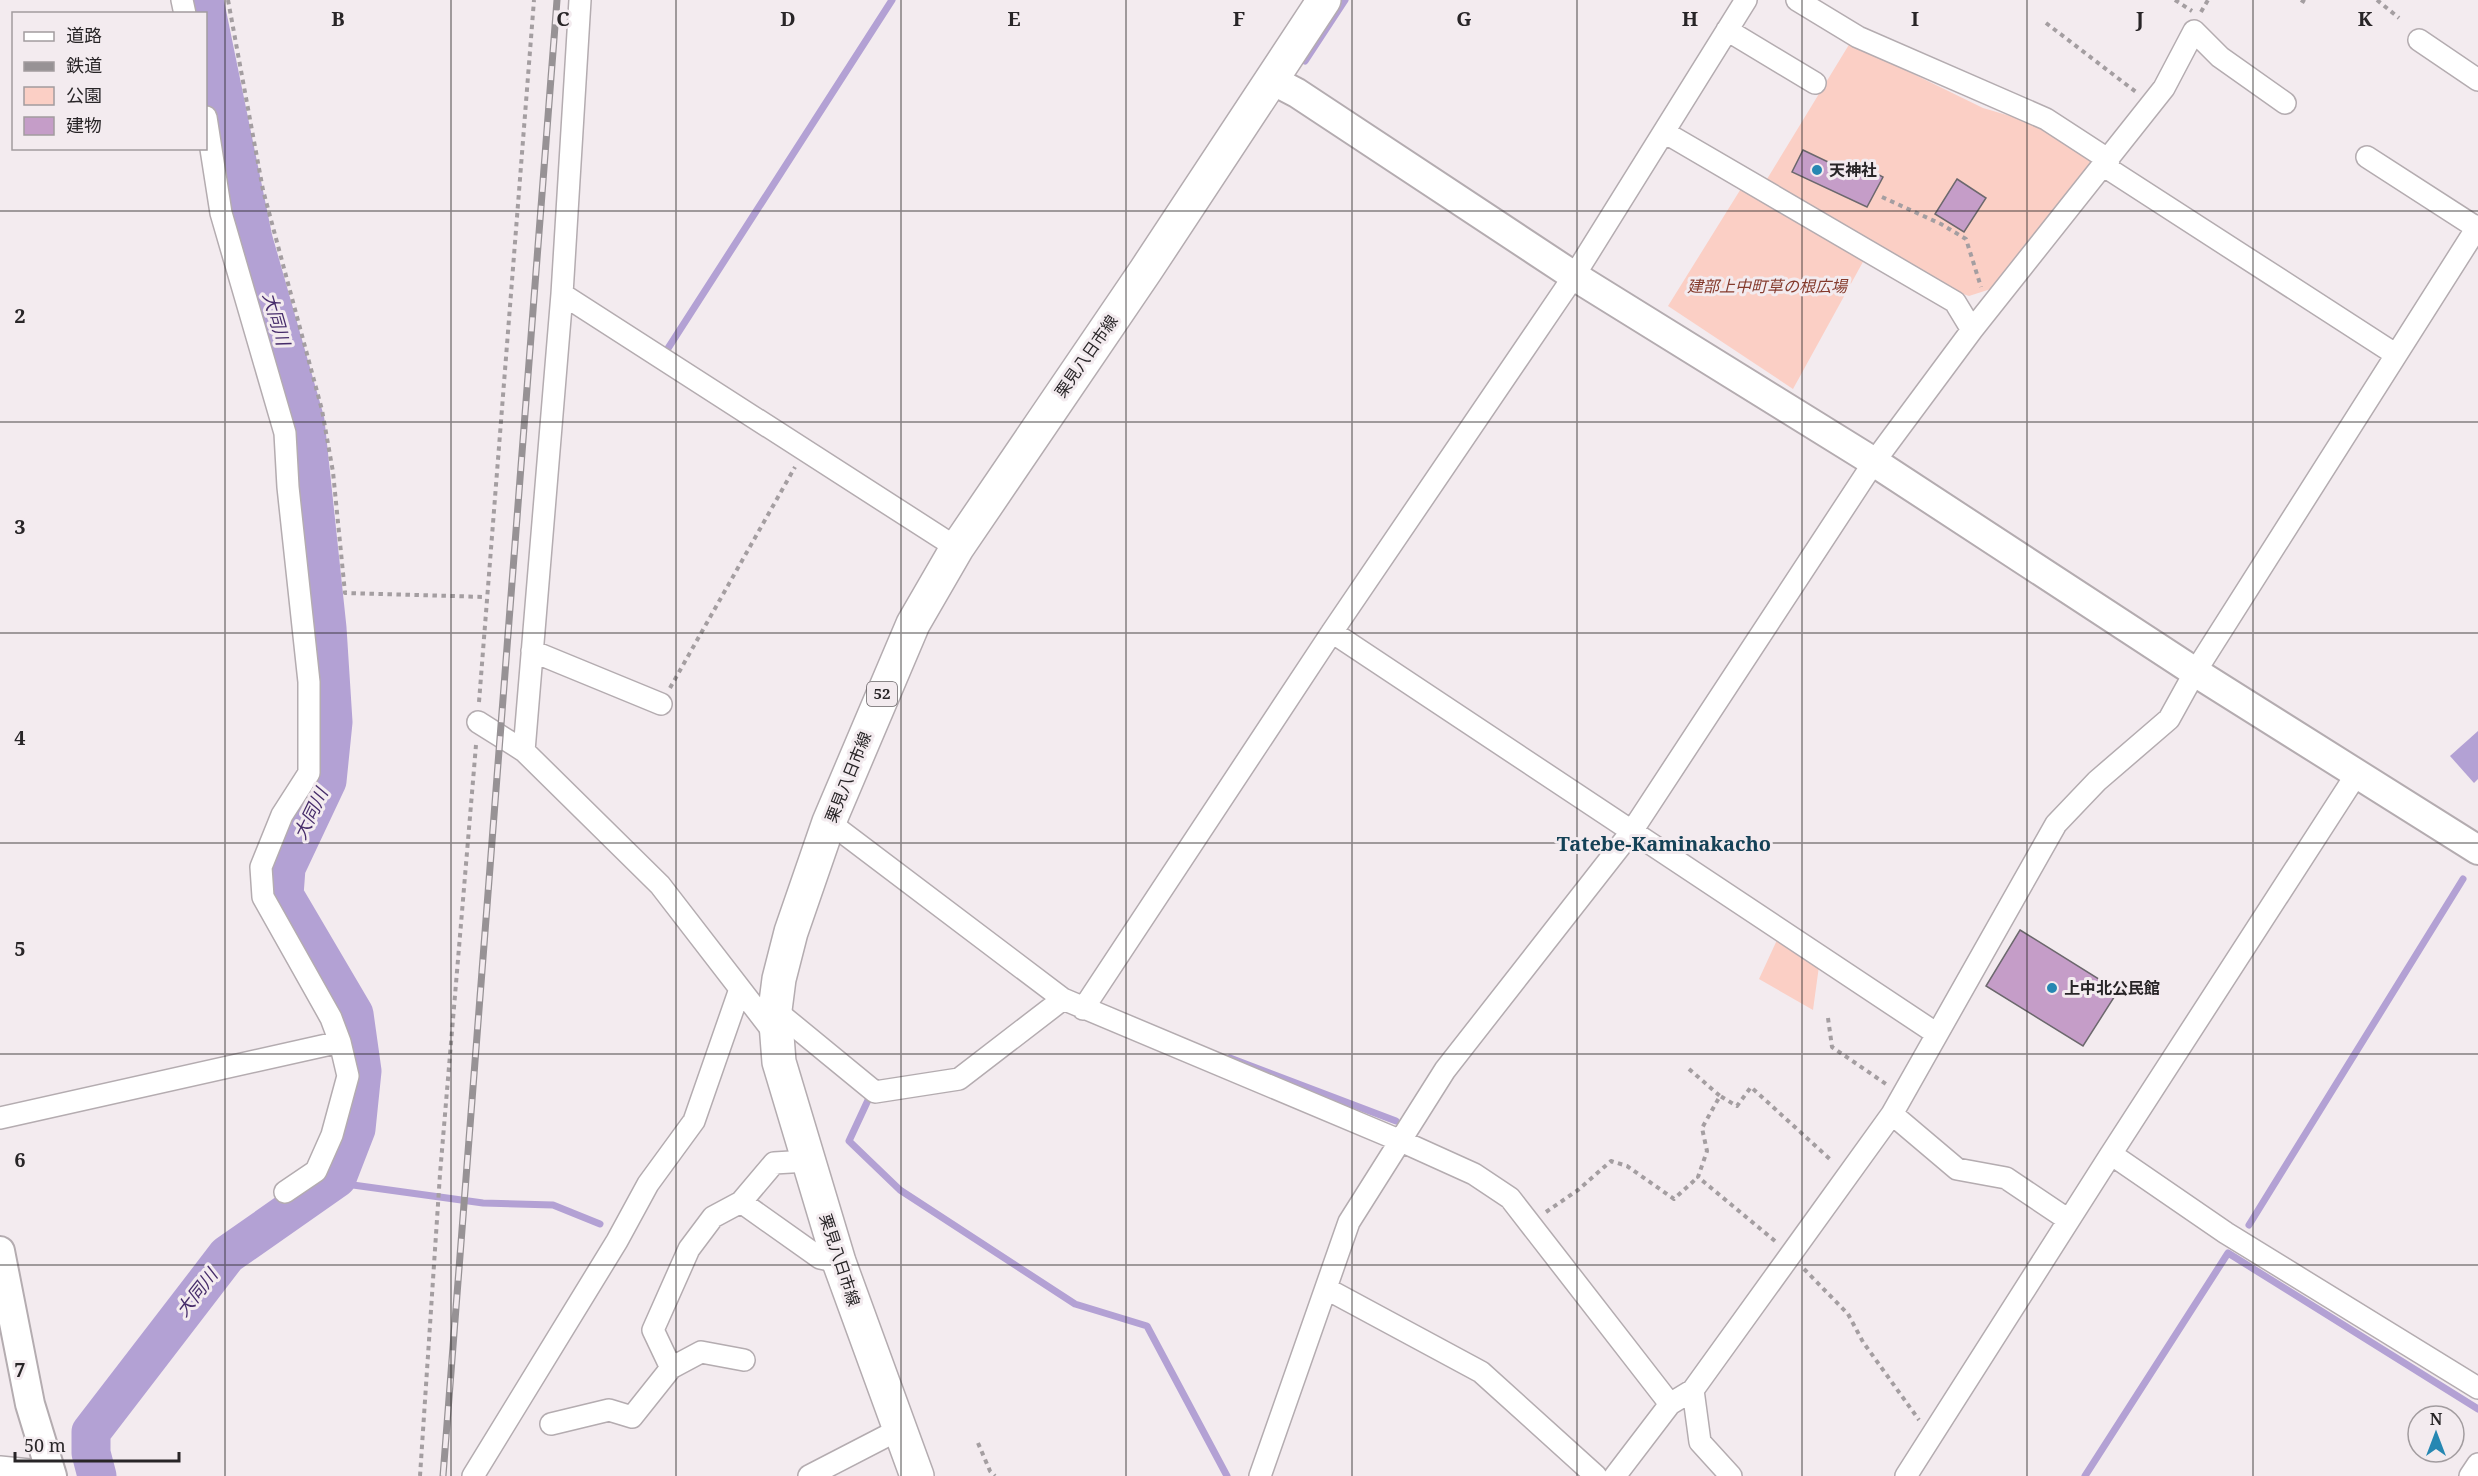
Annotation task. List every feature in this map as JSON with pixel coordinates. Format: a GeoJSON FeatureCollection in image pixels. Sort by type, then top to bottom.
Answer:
{"type":"FeatureCollection","features":[{"type":"Feature","properties":{"kind":"main road","name":"栗見八日市線"},"geometry":{"type":"LineString","coordinates":[[917,1476],[839,1262],[779,1062],[775,1022],[779,979],[791,932],[829,822],[913,624],[957,548],[1324,0]]}},
{"type":"Feature","properties":{"kind":"street"},"geometry":{"type":"LineString","coordinates":[[524,751],[562,294],[580,0]]}},
{"type":"Feature","properties":{"kind":"street"},"geometry":{"type":"LineString","coordinates":[[1083,1009],[1332,632],[1574,276],[1746,0]]}},
{"type":"Feature","properties":{"kind":"street"},"geometry":{"type":"LineString","coordinates":[[1797,0],[1858,37],[2046,119],[2106,163],[2395,354]]}},
{"type":"Feature","properties":{"kind":"street"},"geometry":{"type":"LineString","coordinates":[[1727,30],[1815,83]]}},
{"type":"Feature","properties":{"kind":"street"},"geometry":{"type":"LineString","coordinates":[[1260,1476],[1349,1222],[1445,1070],[1632,831],[1874,462],[1972,330],[2164,88],[2194,31],[2220,57],[2285,103]]}},
{"type":"Feature","properties":{"kind":"street"},"geometry":{"type":"LineString","coordinates":[[2419,40],[2478,80]]}},
{"type":"Feature","properties":{"kind":"street"},"geometry":{"type":"LineString","coordinates":[[1272,80],[1297,93],[1574,276],[1874,462],[2195,672],[2478,850]]}},
{"type":"Feature","properties":{"kind":"street"},"geometry":{"type":"LineString","coordinates":[[207,123],[221,213],[285,433],[288,488],[309,682],[309,773],[282,815],[261,867],[263,897],[331,1018],[340,1042],[348,1076],[332,1135],[316,1171],[285,1192]]}},
{"type":"Feature","properties":{"kind":"street"},"geometry":{"type":"LineString","coordinates":[[1664,132],[1955,302],[1972,330]]}},
{"type":"Feature","properties":{"kind":"street"},"geometry":{"type":"LineString","coordinates":[[1615,1476],[1670,1404],[1693,1390],[1849,1176],[1897,1105],[2056,824],[2097,781],[2169,719],[2195,672],[2477,227],[2367,157]]}},
{"type":"Feature","properties":{"kind":"street"},"geometry":{"type":"LineString","coordinates":[[562,294],[957,548]]}},
{"type":"Feature","properties":{"kind":"street"},"geometry":{"type":"LineString","coordinates":[[1332,632],[1937,1034]]}},
{"type":"Feature","properties":{"kind":"street"},"geometry":{"type":"LineString","coordinates":[[532,651],[661,704]]}},
{"type":"Feature","properties":{"kind":"street"},"geometry":{"type":"LineString","coordinates":[[478,723],[524,751],[660,885],[740,989],[775,1022],[875,1092],[958,1079],[1063,999]]}},
{"type":"Feature","properties":{"kind":"street"},"geometry":{"type":"LineString","coordinates":[[1906,1476],[1932,1438],[2067,1219],[2356,775]]}},
{"type":"Feature","properties":{"kind":"street"},"geometry":{"type":"LineString","coordinates":[[829,822],[1063,999],[1401,1141],[1473,1174],[1510,1198],[1670,1404]]}},
{"type":"Feature","properties":{"kind":"street"},"geometry":{"type":"LineString","coordinates":[[473,1476],[611,1251],[648,1184],[694,1121],[740,989]]}},
{"type":"Feature","properties":{"kind":"street"},"geometry":{"type":"LineString","coordinates":[[0,1118],[340,1042]]}},
{"type":"Feature","properties":{"kind":"street"},"geometry":{"type":"LineString","coordinates":[[1897,1105],[1957,1169],[2006,1178],[2067,1219]]}},
{"type":"Feature","properties":{"kind":"street"},"geometry":{"type":"LineString","coordinates":[[2111,1154],[2226,1233],[2478,1388]]}},
{"type":"Feature","properties":{"kind":"street"},"geometry":{"type":"LineString","coordinates":[[671,1368],[653,1330],[689,1249],[712,1216],[741,1202],[774,1163],[808,1161]]}},
{"type":"Feature","properties":{"kind":"street"},"geometry":{"type":"LineString","coordinates":[[741,1202],[820,1258],[839,1262]]}},
{"type":"Feature","properties":{"kind":"street"},"geometry":{"type":"LineString","coordinates":[[0,1251],[30,1404],[51,1474],[0,1467]]}},
{"type":"Feature","properties":{"kind":"street"},"geometry":{"type":"LineString","coordinates":[[1327,1289],[1481,1372],[1596,1476]]}},
{"type":"Feature","properties":{"kind":"street"},"geometry":{"type":"LineString","coordinates":[[551,1424],[609,1410],[632,1417],[671,1368],[701,1352],[744,1360]]}},
{"type":"Feature","properties":{"kind":"street"},"geometry":{"type":"LineString","coordinates":[[1693,1390],[1700,1443],[1731,1476]]}},
{"type":"Feature","properties":{"kind":"street"},"geometry":{"type":"LineString","coordinates":[[808,1476],[900,1429]]}},
{"type":"Feature","properties":{"kind":"street"},"geometry":{"type":"LineString","coordinates":[[2470,1476],[2478,1464]]}},
{"type":"Feature","properties":{"kind":"path"},"geometry":{"type":"LineString","coordinates":[[228,0],[263,190],[322,410],[333,472],[345,593],[486,597]]}},
{"type":"Feature","properties":{"kind":"path"},"geometry":{"type":"LineString","coordinates":[[420,1476],[440,1174],[478,723],[534,0]]}},
{"type":"Feature","properties":{"kind":"path"},"geometry":{"type":"LineString","coordinates":[[2175,0],[2199,15]]}},
{"type":"Feature","properties":{"kind":"path"},"geometry":{"type":"LineString","coordinates":[[2377,0],[2399,18]]}},
{"type":"Feature","properties":{"kind":"path"},"geometry":{"type":"LineString","coordinates":[[2046,22],[2151,105]]}},
{"type":"Feature","properties":{"kind":"path"},"geometry":{"type":"LineString","coordinates":[[1882,197],[1941,224],[1966,239],[1988,311]]}},
{"type":"Feature","properties":{"kind":"path"},"geometry":{"type":"LineString","coordinates":[[661,704],[805,450]]}},
{"type":"Feature","properties":{"kind":"path"},"geometry":{"type":"LineString","coordinates":[[1828,1018],[1832,1047],[1897,1105]]}},
{"type":"Feature","properties":{"kind":"path"},"geometry":{"type":"LineString","coordinates":[[1689,1069],[1720,1096],[1737,1106],[1751,1087],[1849,1176]]}},
{"type":"Feature","properties":{"kind":"path"},"geometry":{"type":"LineString","coordinates":[[1530,1222],[1578,1190],[1611,1161],[1627,1166],[1674,1199],[1698,1177],[1707,1151],[1702,1128],[1720,1096]]}},
{"type":"Feature","properties":{"kind":"path"},"geometry":{"type":"LineString","coordinates":[[1698,1177],[1790,1254],[1848,1314],[1863,1342],[1932,1438]]}},
{"type":"Feature","properties":{"kind":"path"},"geometry":{"type":"LineString","coordinates":[[978,1443],[995,1476]]}},
{"type":"Feature","properties":{"kind":"green space"},"geometry":{"type":"Polygon","coordinates":[[[1850,43],[1983,108],[2041,125],[2096,162],[2000,286],[1969,296],[1945,288],[1764,184],[1850,43]]]}},
{"type":"Feature","properties":{"kind":"green space","name":"建部上中町草の根広場"},"geometry":{"type":"Polygon","coordinates":[[[1742,187],[1864,260],[1793,389],[1668,306],[1742,187]]]}},
{"type":"Feature","properties":{"kind":"green space"},"geometry":{"type":"Polygon","coordinates":[[[1777,940],[1819,966],[1813,1010],[1759,979],[1777,940]]]}},
{"type":"Feature","properties":{"kind":"shaded area"},"geometry":{"type":"Polygon","coordinates":[[[2478,731],[2478,779],[2474,783],[2450,756],[2478,731]]]}},
{"type":"Feature","properties":{"kind":"building"},"geometry":{"type":"Polygon","coordinates":[[[1803,150],[1849,172],[1855,162],[1883,177],[1867,207],[1792,172],[1803,150]]]}},
{"type":"Feature","properties":{"kind":"building"},"geometry":{"type":"Polygon","coordinates":[[[1957,179],[1986,198],[1964,232],[1935,214],[1957,179]]]}},
{"type":"Feature","properties":{"kind":"building","name":"上中北公民館"},"geometry":{"type":"Polygon","coordinates":[[[2020,930],[2118,991],[2083,1046],[1986,986],[2020,930]]]}},
{"type":"Feature","properties":{"kind":"waterway","name":"大同川"},"geometry":{"type":"LineString","coordinates":[[204,0],[206,12]]}},
{"type":"Feature","properties":{"kind":"waterway"},"geometry":{"type":"LineString","coordinates":[[665,353],[892,0]]}},
{"type":"Feature","properties":{"kind":"waterway"},"geometry":{"type":"LineString","coordinates":[[1305,61],[1345,0]]}},
{"type":"Feature","properties":{"kind":"waterway","name":"大同川"},"geometry":{"type":"LineString","coordinates":[[97,1476],[91,1453],[91,1432],[227,1255],[337,1178],[356,1129],[362,1071],[354,1014],[284,895],[286,868],[327,781],[333,722],[327,628],[305,421],[253,239],[207,15]]}},
{"type":"Feature","properties":{"kind":"waterway"},"geometry":{"type":"LineString","coordinates":[[2249,1225],[2463,879]]}},
{"type":"Feature","properties":{"kind":"waterway"},"geometry":{"type":"LineString","coordinates":[[1230,1058],[1396,1121]]}},
{"type":"Feature","properties":{"kind":"waterway"},"geometry":{"type":"LineString","coordinates":[[869,1098],[849,1141],[900,1190],[1075,1304],[1147,1326],[1227,1476]]}},
{"type":"Feature","properties":{"kind":"waterway"},"geometry":{"type":"LineString","coordinates":[[337,1178],[353,1185],[483,1203],[553,1205],[600,1224]]}},
{"type":"Feature","properties":{"kind":"waterway"},"geometry":{"type":"LineString","coordinates":[[2085,1476],[2228,1253],[2478,1409]]}},
{"type":"Feature","properties":{"kind":"railway"},"geometry":{"type":"LineString","coordinates":[[443,1476],[557,0]]}},
{"type":"Feature","properties":{"kind":"place","name":"天神社"},"geometry":{"type":"Point","coordinates":[1817,170]}},
{"type":"Feature","properties":{"kind":"place","name":"上中北公民館"},"geometry":{"type":"Point","coordinates":[2052,988]}},
{"type":"Feature","properties":{"kind":"district","name":"Tatebe-Kaminakacho"},"geometry":{"type":"Point","coordinates":[1664,844]}}]}
